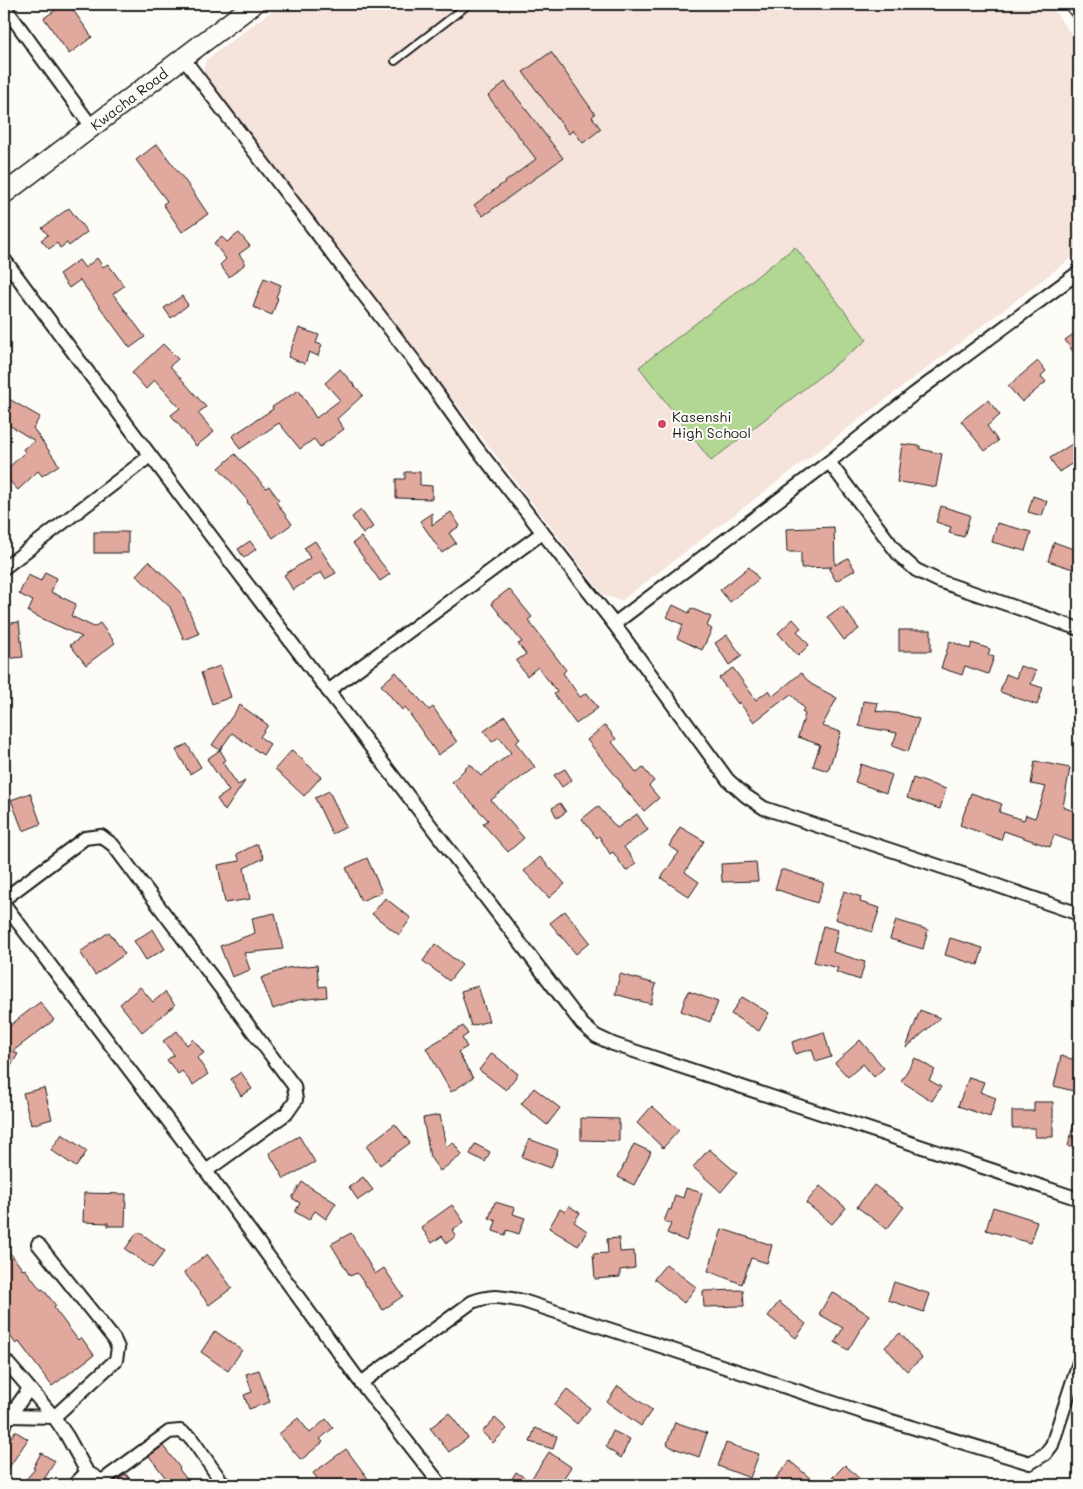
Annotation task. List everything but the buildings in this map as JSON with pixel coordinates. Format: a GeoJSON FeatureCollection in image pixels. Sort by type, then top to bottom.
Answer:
{"type":"FeatureCollection","features":[{"type":"Feature","properties":{"kind":"main road","name":"Kwacha Road"},"geometry":{"type":"LineString","coordinates":[[4,194],[254,4]]}},
{"type":"Feature","properties":{"kind":"street"},"geometry":{"type":"LineString","coordinates":[[1071,4],[1079,14]]}},
{"type":"Feature","properties":{"kind":"street"},"geometry":{"type":"LineString","coordinates":[[4,6],[92,127]]}},
{"type":"Feature","properties":{"kind":"street"},"geometry":{"type":"LineString","coordinates":[[183,58],[404,347],[475,446],[614,624],[728,780],[746,796],[764,808],[1079,914]]}},
{"type":"Feature","properties":{"kind":"street"},"geometry":{"type":"LineString","coordinates":[[4,259],[150,456],[582,1024],[596,1036],[614,1044],[1079,1199]]}},
{"type":"Feature","properties":{"kind":"street"},"geometry":{"type":"LineString","coordinates":[[614,624],[829,462],[1010,321],[1079,272]]}},
{"type":"Feature","properties":{"kind":"street"},"geometry":{"type":"LineString","coordinates":[[4,568],[150,456]]}},
{"type":"Feature","properties":{"kind":"street"},"geometry":{"type":"LineString","coordinates":[[829,462],[899,555],[916,570],[939,581],[1079,629]]}},
{"type":"Feature","properties":{"kind":"street"},"geometry":{"type":"LineString","coordinates":[[328,691],[542,533]]}},
{"type":"Feature","properties":{"kind":"street"},"geometry":{"type":"LineString","coordinates":[[4,899],[85,838],[101,836],[113,845],[294,1086],[296,1100],[287,1113],[206,1170]]}},
{"type":"Feature","properties":{"kind":"street"},"geometry":{"type":"LineString","coordinates":[[4,904],[206,1170],[362,1383],[441,1485]]}},
{"type":"Feature","properties":{"kind":"street"},"geometry":{"type":"LineString","coordinates":[[7,1420],[54,1417],[116,1360],[118,1348],[114,1340],[38,1244]]}},
{"type":"Feature","properties":{"kind":"street"},"geometry":{"type":"LineString","coordinates":[[362,1383],[472,1302],[498,1296],[523,1301],[866,1414],[1030,1463],[1045,1454],[1052,1446],[1079,1362]]}},
{"type":"Feature","properties":{"kind":"street"},"geometry":{"type":"LineString","coordinates":[[4,1359],[54,1417],[87,1472],[104,1483],[169,1432],[180,1431],[191,1438],[224,1485]]}},
{"type":"Feature","properties":{"kind":"street"},"geometry":{"type":"LineString","coordinates":[[7,1420],[29,1389]]}},
{"type":"Feature","properties":{"kind":"street"},"geometry":{"type":"LineString","coordinates":[[74,1485],[87,1472]]}},
{"type":"Feature","properties":{"kind":"lane"},"geometry":{"type":"LineString","coordinates":[[395,61],[468,4]]}},
{"type":"Feature","properties":{"kind":"shaded area","name":"Kasenshi High School"},"geometry":{"type":"Polygon","coordinates":[[[281,4],[1049,4],[1079,45],[1079,252],[622,600],[604,596],[202,73],[206,60],[281,4]]]}},
{"type":"Feature","properties":{"kind":"green space"},"geometry":{"type":"Polygon","coordinates":[[[795,247],[867,340],[711,461],[639,367],[795,247]]]}},
{"type":"Feature","properties":{"kind":"place","name":"Kasenshi High School"},"geometry":{"type":"Point","coordinates":[662,424]}}]}
